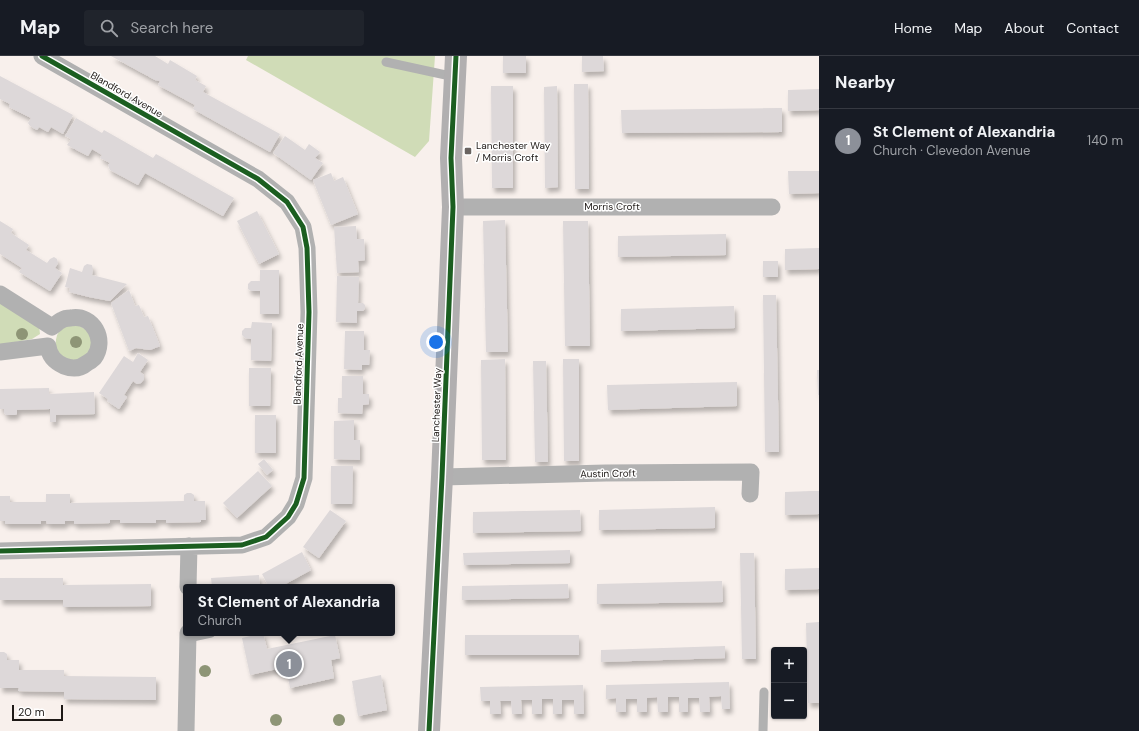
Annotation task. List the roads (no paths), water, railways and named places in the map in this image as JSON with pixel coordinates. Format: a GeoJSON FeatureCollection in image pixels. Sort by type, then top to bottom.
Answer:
{"type":"FeatureCollection","features":[{"type":"Feature","properties":{"kind":"street","name":"Blandford Avenue"},"geometry":{"type":"LineString","coordinates":[[0,551],[242,545],[266,537],[288,517],[296,504],[304,478],[309,312],[307,248],[303,227],[287,202],[258,178],[42,56]]}},
{"type":"Feature","properties":{"kind":"street","name":"Lanchester Way"},"geometry":{"type":"LineString","coordinates":[[429,731],[442,477],[453,207],[451,158],[456,67]]}},
{"type":"Feature","properties":{"kind":"street","name":"Morris Croft"},"geometry":{"type":"LineString","coordinates":[[453,207],[772,207]]}},
{"type":"Feature","properties":{"kind":"street"},"geometry":{"type":"LineString","coordinates":[[0,294],[52,327]]}},
{"type":"Feature","properties":{"kind":"street"},"geometry":{"type":"LineString","coordinates":[[76,317],[89,322],[96,330],[99,340],[98,350],[94,358],[82,367],[70,368],[57,363],[49,354],[48,346],[52,327],[63,319],[76,317]]}},
{"type":"Feature","properties":{"kind":"street"},"geometry":{"type":"LineString","coordinates":[[0,352],[48,346]]}},
{"type":"Feature","properties":{"kind":"street","name":"Austin Croft"},"geometry":{"type":"LineString","coordinates":[[442,477],[606,473],[751,472],[750,494]]}},
{"type":"Feature","properties":{"kind":"street"},"geometry":{"type":"LineString","coordinates":[[188,584],[189,546]]}},
{"type":"Feature","properties":{"kind":"street"},"geometry":{"type":"LineString","coordinates":[[186,731],[188,636]]}},
{"type":"Feature","properties":{"kind":"lane"},"geometry":{"type":"LineString","coordinates":[[386,62],[456,67]]}},
{"type":"Feature","properties":{"kind":"lane"},"geometry":{"type":"LineString","coordinates":[[763,731],[764,692]]}},
{"type":"Feature","properties":{"kind":"place","name":"Lanchester Way / Morris Croft"},"geometry":{"type":"Point","coordinates":[468,151]}},
{"type":"Feature","properties":{"kind":"place","name":"St Clement of Alexandria"},"geometry":{"type":"Point","coordinates":[289,664]}}]}
